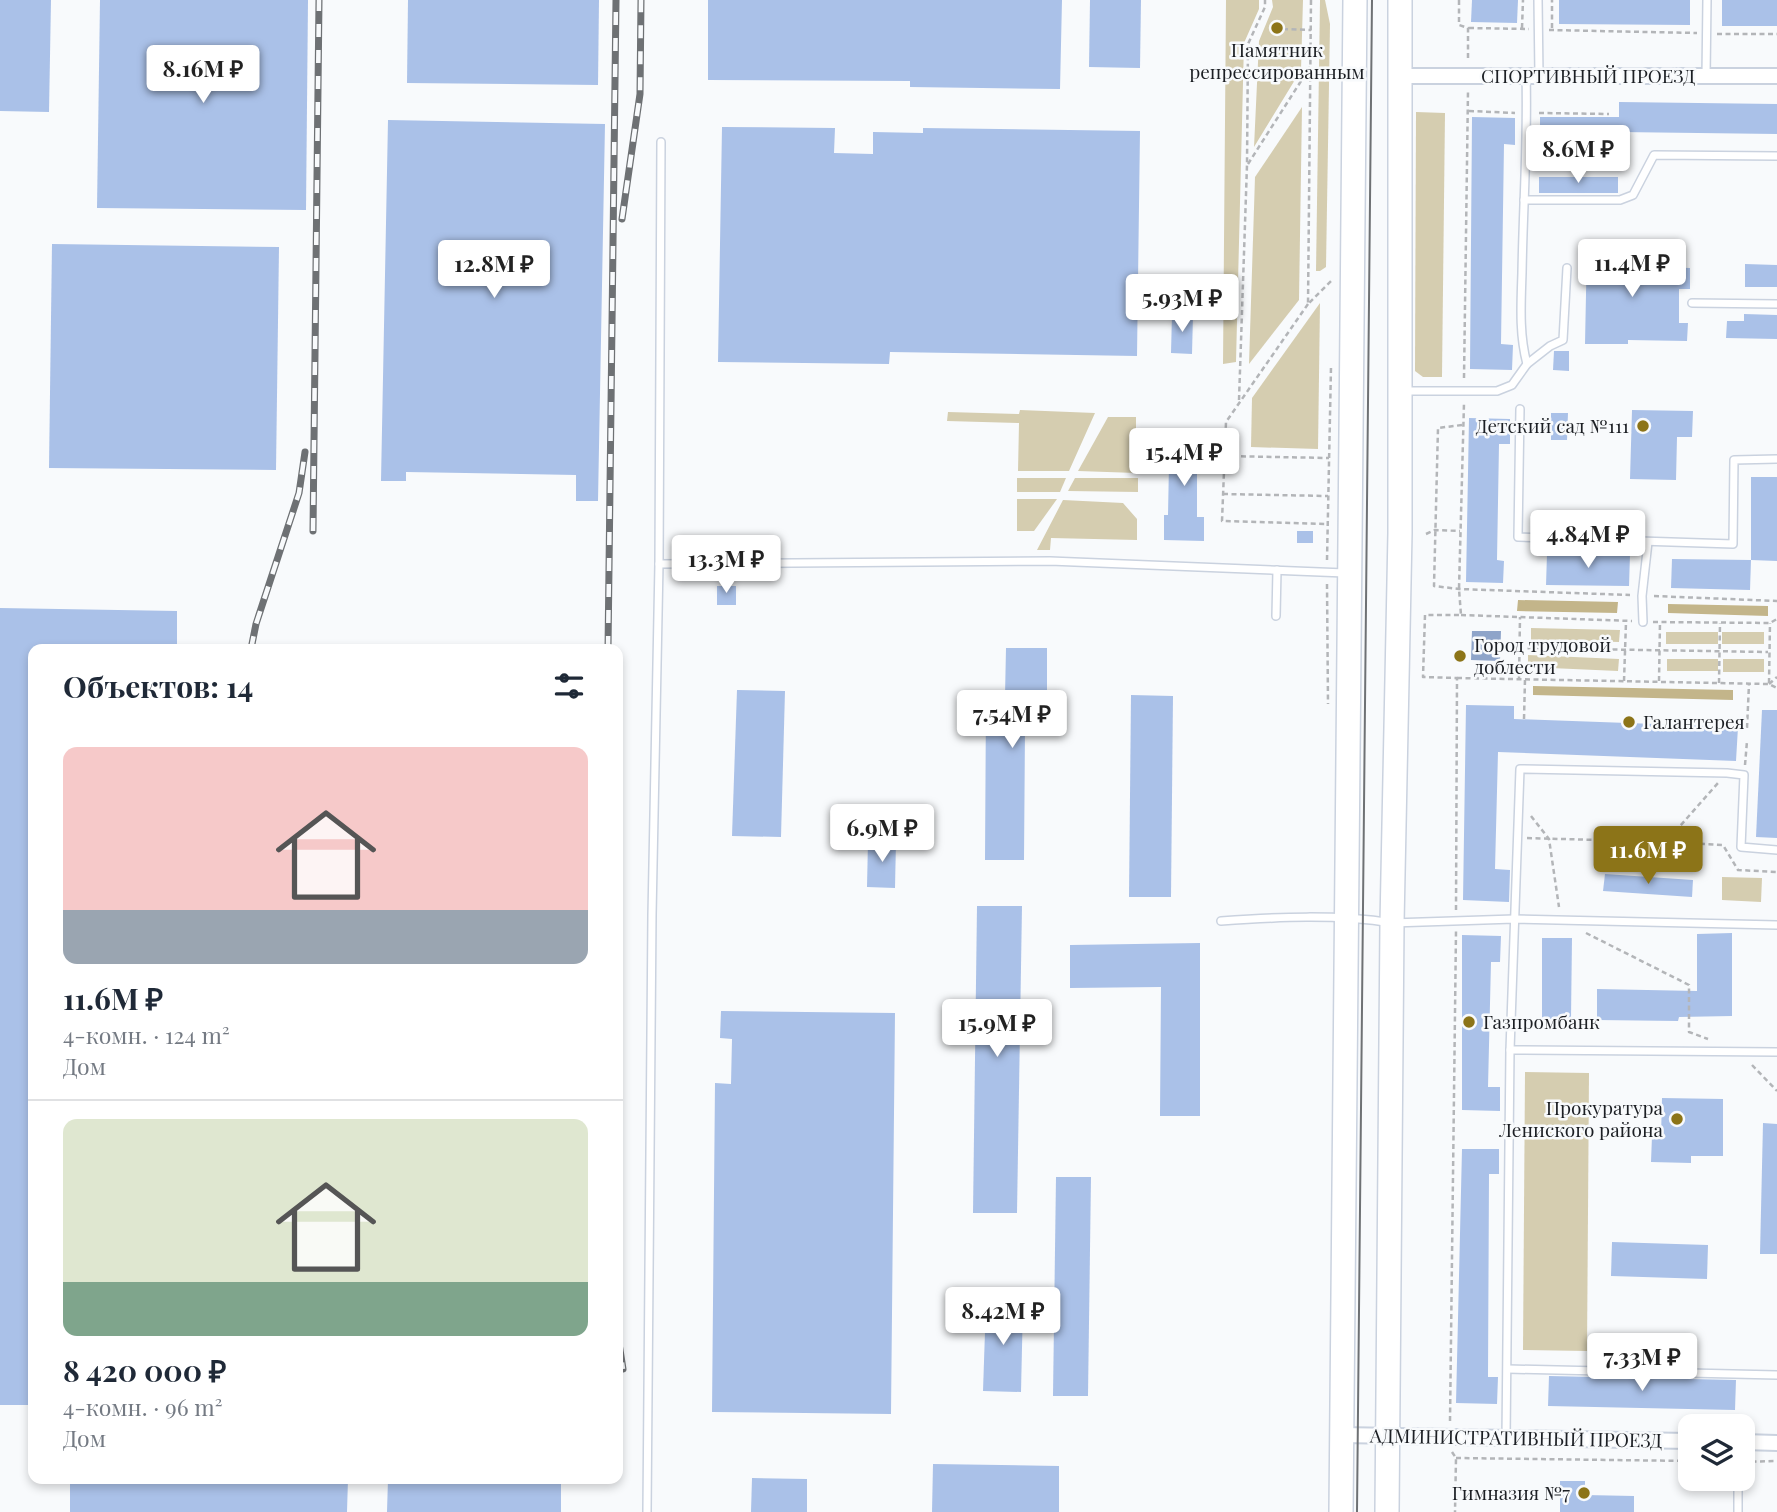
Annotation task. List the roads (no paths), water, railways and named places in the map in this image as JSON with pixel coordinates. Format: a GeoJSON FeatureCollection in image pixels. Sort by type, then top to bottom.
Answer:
{"type":"FeatureCollection","features":[{"type":"Feature","properties":{"kind":"highway"},"geometry":{"type":"LineString","coordinates":[[1341,1512],[1355,0]]}},
{"type":"Feature","properties":{"kind":"highway"},"geometry":{"type":"LineString","coordinates":[[1387,1512],[1392,923],[1400,533],[1400,0]]}},
{"type":"Feature","properties":{"kind":"street","name":"СПОРТИВНЫЙ ПРОЕЗД"},"geometry":{"type":"LineString","coordinates":[[1400,76],[1777,76]]}},
{"type":"Feature","properties":{"kind":"street","name":"АДМИНИСТРАТИВНЫЙ ПРОЕЗД"},"geometry":{"type":"LineString","coordinates":[[1341,1434],[1678,1441]]}},
{"type":"Feature","properties":{"kind":"street"},"geometry":{"type":"LineString","coordinates":[[1755,1442],[1777,1443]]}},
{"type":"Feature","properties":{"kind":"lane"},"geometry":{"type":"LineString","coordinates":[[1527,364],[1521,342],[1524,200],[1528,113],[1539,29],[1538,0]]}},
{"type":"Feature","properties":{"kind":"lane"},"geometry":{"type":"LineString","coordinates":[[1706,77],[1707,0]]}},
{"type":"Feature","properties":{"kind":"lane"},"geometry":{"type":"LineString","coordinates":[[647,1512],[652,915],[659,564],[661,142]]}},
{"type":"Feature","properties":{"kind":"lane"},"geometry":{"type":"LineString","coordinates":[[1524,200],[1620,200],[1633,195],[1654,155],[1777,156]]}},
{"type":"Feature","properties":{"kind":"lane"},"geometry":{"type":"LineString","coordinates":[[1400,391],[1497,391],[1512,385],[1527,364],[1550,346],[1563,340],[1567,268]]}},
{"type":"Feature","properties":{"kind":"lane"},"geometry":{"type":"LineString","coordinates":[[1692,303],[1777,304]]}},
{"type":"Feature","properties":{"kind":"lane"},"geometry":{"type":"LineString","coordinates":[[1520,409],[1518,537],[1733,544],[1734,460],[1777,459]]}},
{"type":"Feature","properties":{"kind":"lane"},"geometry":{"type":"LineString","coordinates":[[1643,622],[1642,596],[1648,542]]}},
{"type":"Feature","properties":{"kind":"lane"},"geometry":{"type":"LineString","coordinates":[[659,564],[1050,561],[1349,573]]}},
{"type":"Feature","properties":{"kind":"lane"},"geometry":{"type":"LineString","coordinates":[[1276,615],[1277,570]]}},
{"type":"Feature","properties":{"kind":"lane"},"geometry":{"type":"LineString","coordinates":[[1506,1439],[1510,1050],[1520,769],[1744,775],[1741,847],[1777,850]]}},
{"type":"Feature","properties":{"kind":"lane"},"geometry":{"type":"LineString","coordinates":[[1221,921],[1282,917],[1392,923],[1514,919],[1777,925]]}},
{"type":"Feature","properties":{"kind":"lane"},"geometry":{"type":"LineString","coordinates":[[1510,1050],[1777,1052]]}},
{"type":"Feature","properties":{"kind":"lane"},"geometry":{"type":"LineString","coordinates":[[1508,1368],[1777,1375]]}},
{"type":"Feature","properties":{"kind":"lane"},"geometry":{"type":"LineString","coordinates":[[1738,1491],[1738,1512]]}},
{"type":"Feature","properties":{"kind":"water"},"geometry":{"type":"Polygon","coordinates":[[[1472,631],[1501,631],[1500,661],[1471,660],[1472,631]]]}},
{"type":"Feature","properties":{"kind":"tram line"},"geometry":{"type":"LineString","coordinates":[[1357,1512],[1372,0]]}},
{"type":"Feature","properties":{"kind":"railway"},"geometry":{"type":"LineString","coordinates":[[313,531],[319,0]]}},
{"type":"Feature","properties":{"kind":"railway"},"geometry":{"type":"LineString","coordinates":[[608,644],[616,0]]}},
{"type":"Feature","properties":{"kind":"railway"},"geometry":{"type":"LineString","coordinates":[[622,219],[640,94],[641,0]]}},
{"type":"Feature","properties":{"kind":"railway"},"geometry":{"type":"LineString","coordinates":[[252,644],[256,624],[299,493],[305,452]]}},
{"type":"Feature","properties":{"kind":"place","name":"Памятник репрессированным"},"geometry":{"type":"Point","coordinates":[1277,28]}},
{"type":"Feature","properties":{"kind":"place","name":"Детский сад №111"},"geometry":{"type":"Point","coordinates":[1643,426]}},
{"type":"Feature","properties":{"kind":"place","name":"Город трудовой доблести"},"geometry":{"type":"Point","coordinates":[1460,656]}},
{"type":"Feature","properties":{"kind":"place","name":"Галантерея"},"geometry":{"type":"Point","coordinates":[1629,722]}},
{"type":"Feature","properties":{"kind":"place","name":"Газпромбанк"},"geometry":{"type":"Point","coordinates":[1469,1022]}},
{"type":"Feature","properties":{"kind":"place","name":"Прокуратура Лениского района"},"geometry":{"type":"Point","coordinates":[1677,1119]}},
{"type":"Feature","properties":{"kind":"place","name":"Гимназия №7"},"geometry":{"type":"Point","coordinates":[1584,1493]}}]}
